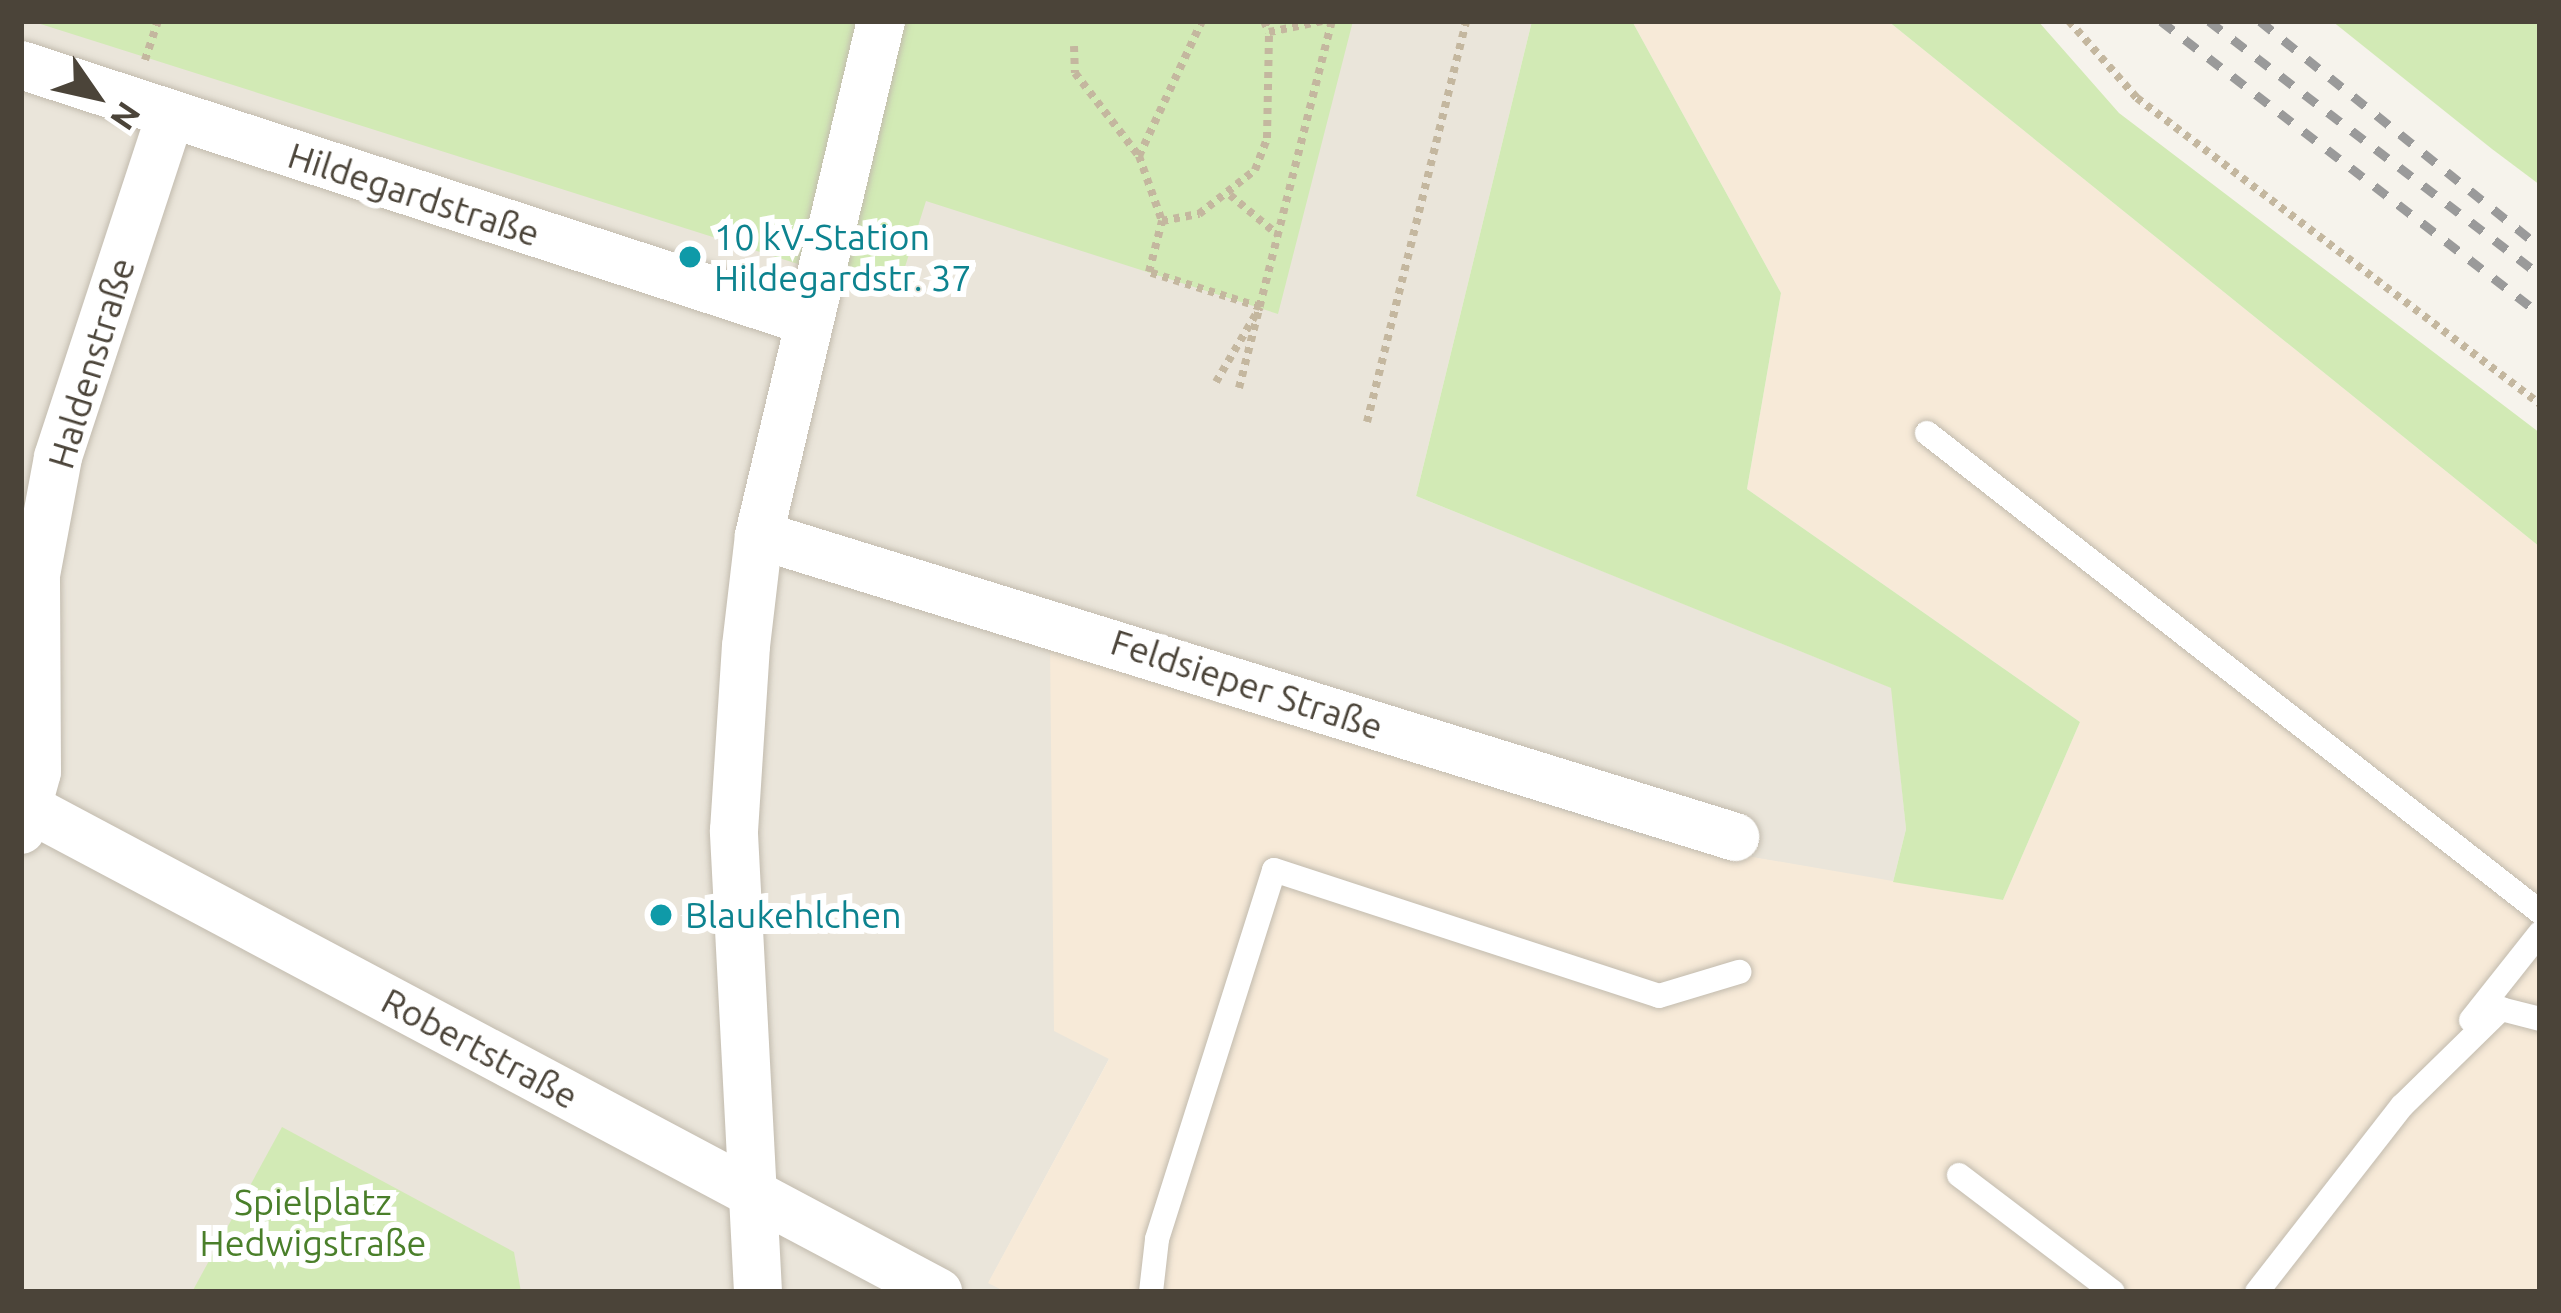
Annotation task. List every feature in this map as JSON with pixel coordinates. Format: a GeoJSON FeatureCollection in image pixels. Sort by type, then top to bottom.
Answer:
{"type":"FeatureCollection","features":[{"type":"Feature","properties":{"kind":"street"},"geometry":{"type":"LineString","coordinates":[[758,1292],[734,831],[758,536],[881,21]]}},
{"type":"Feature","properties":{"kind":"street","name":"Hildegardstraße"},"geometry":{"type":"LineString","coordinates":[[21,65],[807,321]]}},
{"type":"Feature","properties":{"kind":"street","name":"Haldenstraße"},"geometry":{"type":"LineString","coordinates":[[24,814],[36,575],[58,457],[170,114]]}},
{"type":"Feature","properties":{"kind":"street","name":"Feldsieper Straße"},"geometry":{"type":"LineString","coordinates":[[758,536],[1735,837]]}},
{"type":"Feature","properties":{"kind":"street","name":"Robertstraße"},"geometry":{"type":"LineString","coordinates":[[24,814],[753,1191],[938,1292]]}},
{"type":"Feature","properties":{"kind":"lane"},"geometry":{"type":"LineString","coordinates":[[1927,433],[2540,912]]}},
{"type":"Feature","properties":{"kind":"lane"},"geometry":{"type":"LineString","coordinates":[[1159,1290],[1156,1238],[1274,870],[1659,996],[1739,972]]}},
{"type":"Feature","properties":{"kind":"lane"},"geometry":{"type":"LineString","coordinates":[[2258,1292],[2540,933]]}},
{"type":"Feature","properties":{"kind":"lane"},"geometry":{"type":"LineString","coordinates":[[2402,1106],[2500,1009],[2540,1019]]}},
{"type":"Feature","properties":{"kind":"lane"},"geometry":{"type":"LineString","coordinates":[[1959,1175],[2113,1292]]}},
{"type":"Feature","properties":{"kind":"path"},"geometry":{"type":"LineString","coordinates":[[1138,156],[1202,21]]}},
{"type":"Feature","properties":{"kind":"path"},"geometry":{"type":"LineString","coordinates":[[1162,221],[1230,195],[1267,138],[1269,32],[1264,21]]}},
{"type":"Feature","properties":{"kind":"path"},"geometry":{"type":"LineString","coordinates":[[1269,32],[1322,21]]}},
{"type":"Feature","properties":{"kind":"path"},"geometry":{"type":"LineString","coordinates":[[1239,388],[1332,21]]}},
{"type":"Feature","properties":{"kind":"path"},"geometry":{"type":"LineString","coordinates":[[1367,422],[1466,21]]}},
{"type":"Feature","properties":{"kind":"path"},"geometry":{"type":"LineString","coordinates":[[2068,21],[2137,98],[2540,404]]}},
{"type":"Feature","properties":{"kind":"path"},"geometry":{"type":"LineString","coordinates":[[1074,46],[1090,100],[1138,156],[1162,221],[1149,272],[1260,307]]}},
{"type":"Feature","properties":{"kind":"path"},"geometry":{"type":"LineString","coordinates":[[1230,195],[1278,235]]}},
{"type":"Feature","properties":{"kind":"path"},"geometry":{"type":"LineString","coordinates":[[1216,382],[1260,307]]}},
{"type":"Feature","properties":{"kind":"shaded area"},"geometry":{"type":"Polygon","coordinates":[[[21,21],[1532,21],[1416,496],[1892,688],[1906,829],[1893,882],[1654,840],[1109,1059],[989,1282],[1006,1292],[21,1292],[21,21]]]}},
{"type":"Feature","properties":{"kind":"shaded area"},"geometry":{"type":"Polygon","coordinates":[[[1632,21],[1888,21],[2540,547],[2540,1292],[1006,1292],[988,1283],[1109,1059],[1054,1031],[1050,644],[1654,840],[2003,900],[2080,722],[1747,489],[1781,293],[1632,21]]]}},
{"type":"Feature","properties":{"kind":"green space"},"geometry":{"type":"Polygon","coordinates":[[[31,21],[1353,21],[1278,314],[926,201],[896,295],[31,21]]]}},
{"type":"Feature","properties":{"kind":"green space"},"geometry":{"type":"Polygon","coordinates":[[[1532,21],[1632,21],[1781,293],[1747,489],[2080,722],[2003,900],[1893,882],[1906,829],[1891,688],[1416,496],[1532,21]]]}},
{"type":"Feature","properties":{"kind":"green space"},"geometry":{"type":"Polygon","coordinates":[[[1888,21],[2038,21],[2119,113],[2540,433],[2540,547],[1888,21]]]}},
{"type":"Feature","properties":{"kind":"green space"},"geometry":{"type":"Polygon","coordinates":[[[2332,21],[2540,21],[2540,185],[2492,149],[2332,21]]]}},
{"type":"Feature","properties":{"kind":"green space","name":"Spielplatz Hedwigstraße"},"geometry":{"type":"Polygon","coordinates":[[[282,1127],[514,1252],[521,1292],[192,1292],[282,1127]]]}},
{"type":"Feature","properties":{"kind":"railway"},"geometry":{"type":"LineString","coordinates":[[2161,21],[2540,314]]}},
{"type":"Feature","properties":{"kind":"railway"},"geometry":{"type":"LineString","coordinates":[[2209,21],[2540,275]]}},
{"type":"Feature","properties":{"kind":"railway"},"geometry":{"type":"LineString","coordinates":[[2260,21],[2540,247]]}},
{"type":"Feature","properties":{"kind":"place","name":"10 kV-Station Hildegardstr. 37"},"geometry":{"type":"Point","coordinates":[690,257]}},
{"type":"Feature","properties":{"kind":"place","name":"Blaukehlchen"},"geometry":{"type":"Point","coordinates":[661,915]}}]}
